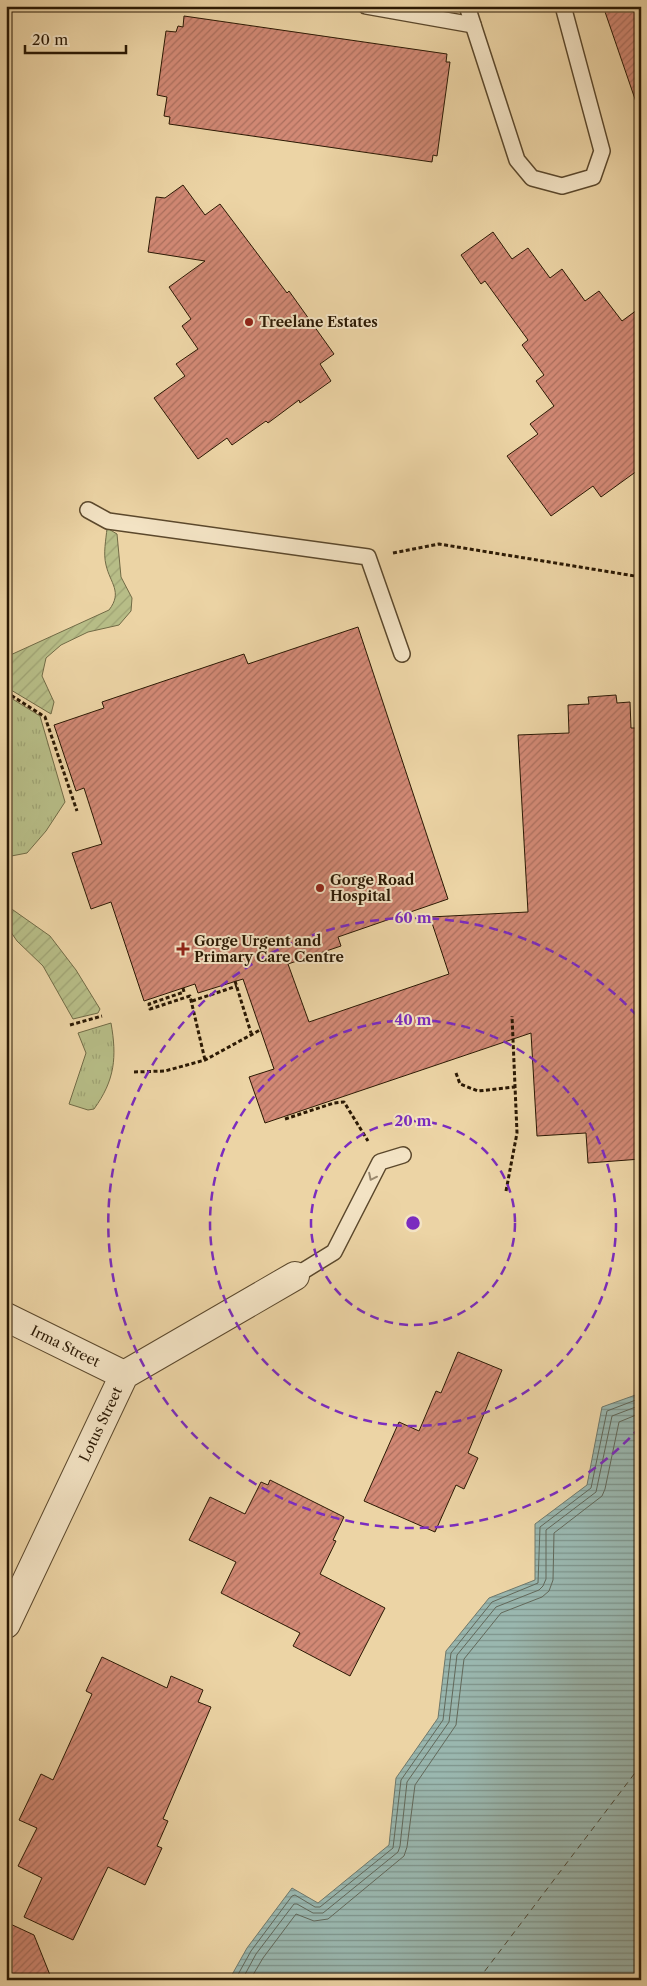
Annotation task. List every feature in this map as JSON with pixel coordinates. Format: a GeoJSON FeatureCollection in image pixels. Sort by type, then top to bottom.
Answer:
{"type":"FeatureCollection","features":[{"type":"Feature","properties":{"kind":"street","name":"Lotus Street"},"geometry":{"type":"LineString","coordinates":[[6,1624],[124,1374],[295,1276]]}},
{"type":"Feature","properties":{"kind":"street","name":"Irma Street"},"geometry":{"type":"LineString","coordinates":[[6,1317],[124,1374]]}},
{"type":"Feature","properties":{"kind":"lane"},"geometry":{"type":"LineString","coordinates":[[366,6],[473,25]]}},
{"type":"Feature","properties":{"kind":"lane"},"geometry":{"type":"LineString","coordinates":[[467,6],[517,160],[532,178],[562,186],[593,176],[602,152],[563,6]]}},
{"type":"Feature","properties":{"kind":"lane"},"geometry":{"type":"LineString","coordinates":[[88,510],[108,521],[368,557],[402,654]]}},
{"type":"Feature","properties":{"kind":"lane"},"geometry":{"type":"LineString","coordinates":[[295,1276],[334,1252],[380,1162],[403,1155]]}},
{"type":"Feature","properties":{"kind":"path"},"geometry":{"type":"LineString","coordinates":[[368,557],[439,544],[641,577]]}},
{"type":"Feature","properties":{"kind":"path"},"geometry":{"type":"LineString","coordinates":[[6,692],[45,717],[77,811]]}},
{"type":"Feature","properties":{"kind":"path"},"geometry":{"type":"LineString","coordinates":[[235,981],[251,1033]]}},
{"type":"Feature","properties":{"kind":"path"},"geometry":{"type":"LineString","coordinates":[[192,1001],[237,986]]}},
{"type":"Feature","properties":{"kind":"path"},"geometry":{"type":"LineString","coordinates":[[183,988],[184,992],[148,1002],[150,1009],[190,996],[205,1060]]}},
{"type":"Feature","properties":{"kind":"path"},"geometry":{"type":"LineString","coordinates":[[70,1025],[102,1016]]}},
{"type":"Feature","properties":{"kind":"path"},"geometry":{"type":"LineString","coordinates":[[506,1191],[517,1133],[512,1016]]}},
{"type":"Feature","properties":{"kind":"path"},"geometry":{"type":"LineString","coordinates":[[134,1072],[165,1071],[205,1060],[251,1033],[260,1030]]}},
{"type":"Feature","properties":{"kind":"path"},"geometry":{"type":"LineString","coordinates":[[456,1073],[460,1084],[478,1091],[515,1087]]}},
{"type":"Feature","properties":{"kind":"path"},"geometry":{"type":"LineString","coordinates":[[285,1119],[334,1103],[344,1102],[380,1162]]}},
{"type":"Feature","properties":{"kind":"green space"},"geometry":{"type":"Polygon","coordinates":[[[107,528],[117,534],[121,577],[132,598],[131,611],[119,625],[88,632],[61,645],[46,658],[42,676],[54,702],[51,714],[6,687],[6,657],[109,610],[113,604],[115,593],[105,560],[107,528]]]}},
{"type":"Feature","properties":{"kind":"green space"},"geometry":{"type":"Polygon","coordinates":[[[6,695],[40,716],[65,802],[46,831],[27,853],[6,857],[6,695]]]}},
{"type":"Feature","properties":{"kind":"green space"},"geometry":{"type":"Polygon","coordinates":[[[6,905],[50,936],[76,970],[100,1009],[98,1013],[73,1019],[43,966],[17,941],[6,925],[6,905]]]}},
{"type":"Feature","properties":{"kind":"green space"},"geometry":{"type":"Polygon","coordinates":[[[111,1023],[114,1047],[113,1068],[101,1098],[94,1109],[88,1110],[69,1104],[86,1053],[78,1033],[111,1023]]]}},
{"type":"Feature","properties":{"kind":"water"},"geometry":{"type":"Polygon","coordinates":[[[641,1393],[641,1980],[229,1980],[247,1948],[292,1888],[318,1903],[389,1845],[396,1778],[438,1718],[446,1651],[489,1598],[535,1580],[535,1524],[587,1485],[602,1407],[641,1393]]]}},
{"type":"Feature","properties":{"kind":"building"},"geometry":{"type":"Polygon","coordinates":[[[603,6],[641,6],[641,101],[636,102],[603,6]]]}},
{"type":"Feature","properties":{"kind":"building"},"geometry":{"type":"Polygon","coordinates":[[[184,16],[447,54],[446,62],[450,62],[437,156],[433,155],[432,162],[169,124],[170,117],[164,116],[167,97],[157,95],[166,31],[176,32],[178,26],[183,27],[184,16]]]}},
{"type":"Feature","properties":{"kind":"building","name":"Treelane Estates"},"geometry":{"type":"Polygon","coordinates":[[[183,185],[205,215],[220,204],[287,293],[289,291],[334,354],[320,364],[331,381],[300,403],[299,400],[268,423],[266,421],[232,445],[227,438],[198,459],[154,398],[185,376],[176,364],[198,349],[182,326],[191,319],[169,287],[205,261],[148,252],[156,197],[165,198],[183,185]]]}},
{"type":"Feature","properties":{"kind":"building"},"geometry":{"type":"Polygon","coordinates":[[[493,232],[512,259],[528,248],[550,278],[562,269],[585,301],[599,291],[622,321],[641,307],[641,468],[601,497],[593,486],[551,516],[507,456],[538,434],[530,424],[554,406],[536,381],[544,375],[522,345],[528,340],[485,281],[481,284],[461,255],[493,232]]]}},
{"type":"Feature","properties":{"kind":"building","name":"Gorge Road Hospital"},"geometry":{"type":"Polygon","coordinates":[[[358,627],[448,899],[338,937],[341,946],[288,964],[309,1022],[449,974],[430,917],[528,912],[518,735],[569,733],[568,705],[589,704],[588,697],[616,695],[617,703],[630,702],[631,728],[641,728],[641,1159],[588,1163],[586,1133],[537,1136],[531,1033],[265,1123],[249,1077],[274,1069],[243,979],[198,993],[195,984],[144,1001],[111,902],[91,909],[72,853],[102,844],[84,788],[76,791],[54,725],[104,708],[102,702],[244,654],[248,664],[358,627]]]}},
{"type":"Feature","properties":{"kind":"building"},"geometry":{"type":"Polygon","coordinates":[[[458,1352],[502,1370],[468,1453],[478,1458],[464,1489],[456,1485],[435,1532],[364,1501],[399,1422],[419,1431],[436,1391],[441,1393],[458,1352]]]}},
{"type":"Feature","properties":{"kind":"building"},"geometry":{"type":"Polygon","coordinates":[[[270,1480],[344,1517],[333,1540],[336,1541],[320,1574],[385,1608],[350,1676],[293,1646],[300,1633],[221,1593],[236,1562],[189,1540],[210,1497],[245,1514],[261,1482],[268,1485],[270,1480]]]}},
{"type":"Feature","properties":{"kind":"building"},"geometry":{"type":"Polygon","coordinates":[[[102,1657],[167,1688],[171,1676],[203,1690],[198,1702],[211,1707],[163,1819],[168,1821],[157,1846],[162,1848],[145,1885],[108,1867],[73,1940],[24,1917],[42,1878],[18,1866],[37,1828],[19,1820],[41,1774],[53,1780],[92,1694],[86,1691],[102,1657]]]}},
{"type":"Feature","properties":{"kind":"building"},"geometry":{"type":"Polygon","coordinates":[[[6,1922],[34,1935],[52,1980],[6,1980],[6,1922]]]}},
{"type":"Feature","properties":{"kind":"ferry route"},"geometry":{"type":"LineString","coordinates":[[478,1980],[641,1765]]}},
{"type":"Feature","properties":{"kind":"place","name":"Treelane Estates"},"geometry":{"type":"Point","coordinates":[249,322]}},
{"type":"Feature","properties":{"kind":"place","name":"Gorge Road Hospital"},"geometry":{"type":"Point","coordinates":[320,888]}},
{"type":"Feature","properties":{"kind":"place","name":"Gorge Urgent and Primary Care Centre"},"geometry":{"type":"Point","coordinates":[183,949]}}]}
